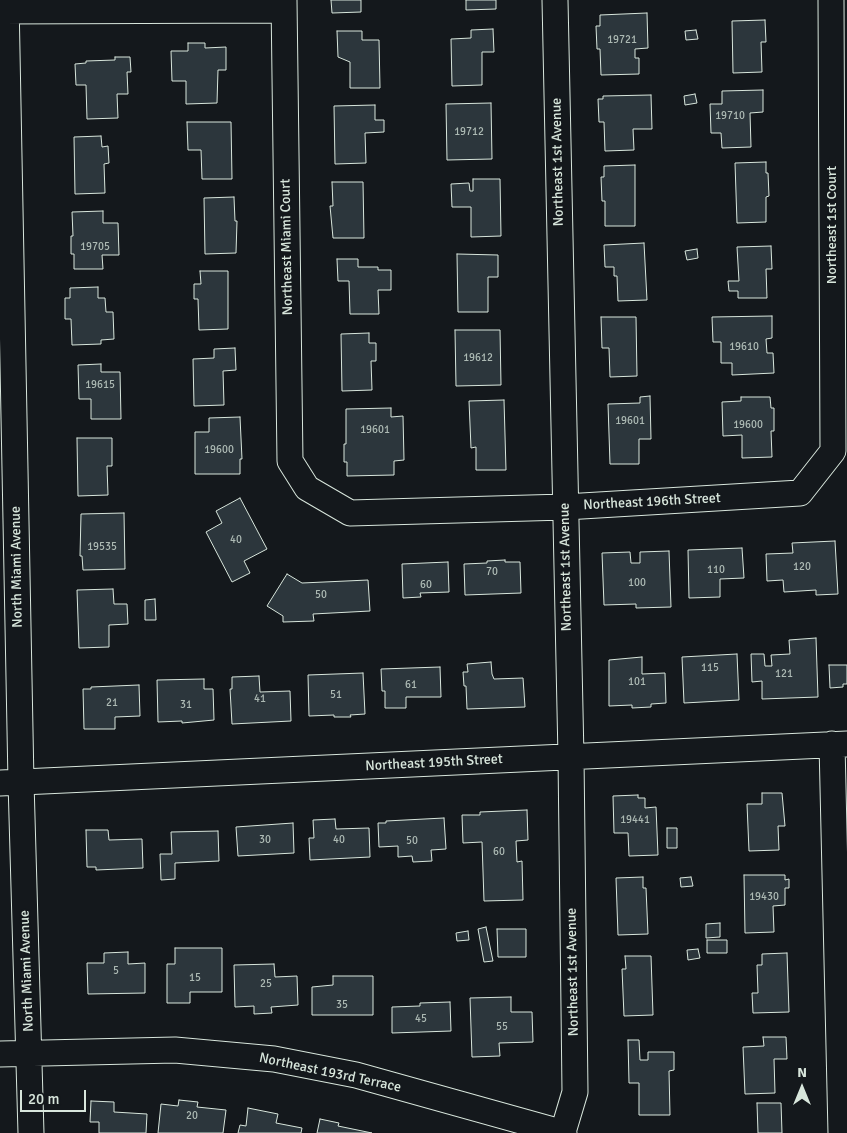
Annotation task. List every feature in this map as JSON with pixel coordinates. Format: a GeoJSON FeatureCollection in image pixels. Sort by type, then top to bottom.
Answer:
{"type":"FeatureCollection","features":[{"type":"Feature","properties":{"kind":"street","name":"Northeast 1st Avenue"},"geometry":{"type":"LineString","coordinates":[[555,0],[571,757],[575,1092],[564,1133]]}},
{"type":"Feature","properties":{"kind":"street","name":"Northeast 1st Court"},"geometry":{"type":"LineString","coordinates":[[832,0],[833,451]]}},
{"type":"Feature","properties":{"kind":"street"},"geometry":{"type":"LineString","coordinates":[[4,8],[284,5]]}},
{"type":"Feature","properties":{"kind":"street","name":"Northeast Miami Court"},"geometry":{"type":"LineString","coordinates":[[284,5],[290,461],[307,488]]}},
{"type":"Feature","properties":{"kind":"street","name":"North Miami Avenue"},"geometry":{"type":"LineString","coordinates":[[4,8],[10,782],[29,1052],[31,1133]]}},
{"type":"Feature","properties":{"kind":"street","name":"Northeast 196th Street"},"geometry":{"type":"LineString","coordinates":[[307,488],[350,513],[565,507],[800,493],[833,451]]}},
{"type":"Feature","properties":{"kind":"street"},"geometry":{"type":"LineString","coordinates":[[839,744],[841,1133]]}},
{"type":"Feature","properties":{"kind":"street","name":"Northeast 195th Street"},"geometry":{"type":"LineString","coordinates":[[10,782],[839,744]]}},
{"type":"Feature","properties":{"kind":"street","name":"Northeast 193rd Terrace"},"geometry":{"type":"LineString","coordinates":[[0,1054],[175,1050],[274,1059],[356,1075],[564,1133]]}},
{"type":"Feature","properties":{"kind":"building"},"geometry":{"type":"Polygon","coordinates":[[[331,0],[361,0],[361,12],[332,13],[331,0]]]}},
{"type":"Feature","properties":{"kind":"building"},"geometry":{"type":"Polygon","coordinates":[[[466,0],[496,0],[496,9],[466,10],[466,0]]]}},
{"type":"Feature","properties":{"kind":"building"},"geometry":{"type":"Polygon","coordinates":[[[647,13],[648,48],[635,49],[635,58],[639,58],[639,74],[601,75],[600,49],[597,49],[596,26],[600,26],[600,15],[647,13]]]}},
{"type":"Feature","properties":{"kind":"building"},"geometry":{"type":"Polygon","coordinates":[[[765,20],[766,42],[761,42],[762,72],[733,73],[732,21],[765,20]]]}},
{"type":"Feature","properties":{"kind":"building"},"geometry":{"type":"Polygon","coordinates":[[[493,29],[494,52],[482,52],[482,85],[452,86],[451,39],[471,38],[471,30],[493,29]]]}},
{"type":"Feature","properties":{"kind":"building"},"geometry":{"type":"Polygon","coordinates":[[[696,30],[698,39],[686,40],[685,31],[696,30]]]}},
{"type":"Feature","properties":{"kind":"building"},"geometry":{"type":"Polygon","coordinates":[[[337,31],[362,31],[362,40],[379,40],[380,88],[350,88],[350,62],[338,57],[337,31]]]}},
{"type":"Feature","properties":{"kind":"building"},"geometry":{"type":"Polygon","coordinates":[[[188,43],[205,43],[205,48],[226,47],[226,70],[218,70],[217,103],[186,104],[186,81],[172,81],[171,51],[188,51],[188,43]]]}},
{"type":"Feature","properties":{"kind":"building"},"geometry":{"type":"Polygon","coordinates":[[[115,57],[130,57],[131,72],[127,72],[128,94],[117,94],[118,118],[87,119],[86,85],[76,85],[75,64],[86,63],[86,61],[115,60],[115,57]]]}},
{"type":"Feature","properties":{"kind":"building"},"geometry":{"type":"Polygon","coordinates":[[[763,90],[763,112],[750,113],[751,147],[722,148],[721,133],[711,133],[710,104],[722,104],[722,91],[763,90]]]}},
{"type":"Feature","properties":{"kind":"building"},"geometry":{"type":"Polygon","coordinates":[[[695,94],[697,103],[685,105],[684,96],[695,94]]]}},
{"type":"Feature","properties":{"kind":"building"},"geometry":{"type":"Polygon","coordinates":[[[651,95],[652,129],[633,129],[634,150],[605,151],[604,122],[599,122],[598,99],[603,99],[603,96],[651,95]]]}},
{"type":"Feature","properties":{"kind":"building"},"geometry":{"type":"Polygon","coordinates":[[[491,103],[492,159],[447,160],[446,104],[491,103]]]}},
{"type":"Feature","properties":{"kind":"building"},"geometry":{"type":"Polygon","coordinates":[[[375,105],[375,120],[384,120],[384,132],[365,133],[366,163],[335,164],[334,106],[375,105]]]}},
{"type":"Feature","properties":{"kind":"building"},"geometry":{"type":"Polygon","coordinates":[[[187,122],[231,122],[232,179],[202,179],[201,150],[188,150],[187,122]]]}},
{"type":"Feature","properties":{"kind":"building"},"geometry":{"type":"Polygon","coordinates":[[[101,136],[102,147],[108,146],[109,163],[104,164],[105,193],[75,194],[74,137],[101,136]]]}},
{"type":"Feature","properties":{"kind":"building"},"geometry":{"type":"Polygon","coordinates":[[[766,162],[769,196],[766,197],[766,222],[737,223],[735,163],[766,162]]]}},
{"type":"Feature","properties":{"kind":"building"},"geometry":{"type":"Polygon","coordinates":[[[635,165],[635,226],[605,226],[605,201],[602,201],[601,177],[604,177],[604,166],[635,165]]]}},
{"type":"Feature","properties":{"kind":"building"},"geometry":{"type":"Polygon","coordinates":[[[473,179],[500,179],[501,236],[471,237],[471,207],[452,207],[451,184],[469,183],[470,191],[473,191],[473,179]]]}},
{"type":"Feature","properties":{"kind":"building"},"geometry":{"type":"Polygon","coordinates":[[[332,182],[363,182],[364,238],[333,238],[330,206],[333,206],[332,182]]]}},
{"type":"Feature","properties":{"kind":"building"},"geometry":{"type":"Polygon","coordinates":[[[234,197],[235,221],[237,221],[236,253],[205,254],[204,198],[234,197]]]}},
{"type":"Feature","properties":{"kind":"building"},"geometry":{"type":"Polygon","coordinates":[[[103,211],[103,223],[118,223],[119,255],[102,255],[103,269],[74,269],[74,254],[71,254],[71,236],[73,236],[72,212],[103,211]]]}},
{"type":"Feature","properties":{"kind":"building"},"geometry":{"type":"Polygon","coordinates":[[[644,243],[647,300],[618,301],[617,276],[614,276],[614,267],[605,267],[604,245],[644,243]]]}},
{"type":"Feature","properties":{"kind":"building"},"geometry":{"type":"Polygon","coordinates":[[[771,246],[772,269],[766,269],[767,298],[738,298],[738,291],[729,291],[728,281],[739,281],[737,247],[771,246]]]}},
{"type":"Feature","properties":{"kind":"building"},"geometry":{"type":"Polygon","coordinates":[[[697,249],[698,258],[687,260],[685,251],[697,249]]]}},
{"type":"Feature","properties":{"kind":"building"},"geometry":{"type":"Polygon","coordinates":[[[457,254],[498,255],[498,277],[488,277],[488,312],[458,312],[457,254]]]}},
{"type":"Feature","properties":{"kind":"building"},"geometry":{"type":"Polygon","coordinates":[[[337,259],[358,259],[358,267],[378,267],[378,270],[391,270],[391,290],[378,290],[379,314],[350,314],[349,281],[338,281],[337,259]]]}},
{"type":"Feature","properties":{"kind":"building"},"geometry":{"type":"Polygon","coordinates":[[[200,271],[228,271],[228,329],[199,330],[198,299],[194,299],[194,284],[201,284],[200,271]]]}},
{"type":"Feature","properties":{"kind":"building"},"geometry":{"type":"Polygon","coordinates":[[[98,287],[98,298],[105,298],[106,312],[113,312],[114,339],[101,340],[101,344],[72,345],[71,319],[65,319],[65,298],[70,298],[70,288],[98,287]]]}},
{"type":"Feature","properties":{"kind":"building"},"geometry":{"type":"Polygon","coordinates":[[[772,316],[772,338],[766,339],[767,353],[773,353],[774,373],[732,375],[732,363],[721,363],[721,342],[713,342],[712,317],[772,316]]]}},
{"type":"Feature","properties":{"kind":"building"},"geometry":{"type":"Polygon","coordinates":[[[601,317],[636,317],[637,376],[610,377],[609,348],[602,348],[601,317]]]}},
{"type":"Feature","properties":{"kind":"building"},"geometry":{"type":"Polygon","coordinates":[[[455,330],[500,330],[501,385],[456,386],[455,330]]]}},
{"type":"Feature","properties":{"kind":"building"},"geometry":{"type":"Polygon","coordinates":[[[369,333],[369,343],[376,343],[376,361],[371,361],[372,390],[342,391],[341,334],[369,333]]]}},
{"type":"Feature","properties":{"kind":"building"},"geometry":{"type":"Polygon","coordinates":[[[235,348],[236,370],[223,371],[224,405],[194,406],[193,359],[214,358],[214,349],[235,348]]]}},
{"type":"Feature","properties":{"kind":"building"},"geometry":{"type":"Polygon","coordinates":[[[101,364],[101,372],[120,372],[121,419],[91,419],[91,399],[79,399],[78,365],[101,364]]]}},
{"type":"Feature","properties":{"kind":"building"},"geometry":{"type":"Polygon","coordinates":[[[650,396],[651,439],[639,439],[639,464],[610,464],[608,404],[640,403],[640,397],[650,396]]]}},
{"type":"Feature","properties":{"kind":"building"},"geometry":{"type":"Polygon","coordinates":[[[741,397],[770,397],[771,408],[774,408],[774,431],[771,431],[772,457],[742,458],[742,435],[723,436],[722,402],[741,401],[741,397]]]}},
{"type":"Feature","properties":{"kind":"building"},"geometry":{"type":"Polygon","coordinates":[[[504,400],[506,470],[476,470],[476,447],[471,448],[469,401],[504,400]]]}},
{"type":"Feature","properties":{"kind":"building"},"geometry":{"type":"Polygon","coordinates":[[[391,408],[391,417],[403,416],[404,460],[394,461],[394,475],[347,476],[347,462],[344,462],[346,409],[391,408]]]}},
{"type":"Feature","properties":{"kind":"building"},"geometry":{"type":"Polygon","coordinates":[[[240,417],[242,459],[240,459],[240,474],[195,474],[195,432],[209,432],[209,418],[240,417]]]}},
{"type":"Feature","properties":{"kind":"building"},"geometry":{"type":"Polygon","coordinates":[[[77,438],[112,438],[112,466],[107,466],[108,495],[78,496],[77,438]]]}},
{"type":"Feature","properties":{"kind":"building"},"geometry":{"type":"Polygon","coordinates":[[[240,498],[267,549],[244,561],[250,573],[232,582],[206,532],[222,523],[216,511],[240,498]]]}},
{"type":"Feature","properties":{"kind":"building"},"geometry":{"type":"Polygon","coordinates":[[[124,513],[125,569],[83,570],[82,556],[80,556],[81,514],[124,513]]]}},
{"type":"Feature","properties":{"kind":"building"},"geometry":{"type":"Polygon","coordinates":[[[835,541],[838,594],[816,595],[816,590],[784,592],[783,580],[767,581],[766,554],[793,553],[792,543],[835,541]]]}},
{"type":"Feature","properties":{"kind":"building"},"geometry":{"type":"Polygon","coordinates":[[[742,548],[744,578],[720,579],[720,597],[689,598],[688,550],[742,548]]]}},
{"type":"Feature","properties":{"kind":"building"},"geometry":{"type":"Polygon","coordinates":[[[669,551],[671,607],[636,608],[636,604],[604,605],[602,553],[630,552],[631,563],[640,563],[640,552],[669,551]]]}},
{"type":"Feature","properties":{"kind":"building"},"geometry":{"type":"Polygon","coordinates":[[[505,560],[505,562],[520,562],[521,593],[465,595],[464,564],[505,560]]]}},
{"type":"Feature","properties":{"kind":"building"},"geometry":{"type":"Polygon","coordinates":[[[448,562],[449,592],[420,593],[421,597],[403,598],[402,564],[448,562]]]}},
{"type":"Feature","properties":{"kind":"building"},"geometry":{"type":"Polygon","coordinates":[[[287,574],[302,583],[368,580],[370,611],[313,614],[314,621],[283,622],[283,616],[267,606],[287,574]]]}},
{"type":"Feature","properties":{"kind":"building"},"geometry":{"type":"Polygon","coordinates":[[[113,589],[114,604],[127,604],[128,624],[109,625],[109,647],[79,648],[77,590],[113,589]]]}},
{"type":"Feature","properties":{"kind":"building"},"geometry":{"type":"Polygon","coordinates":[[[155,599],[156,620],[145,620],[145,600],[155,599]]]}},
{"type":"Feature","properties":{"kind":"building"},"geometry":{"type":"Polygon","coordinates":[[[816,638],[818,697],[762,699],[762,681],[752,682],[751,654],[764,654],[765,666],[772,666],[771,655],[790,654],[789,640],[816,638]]]}},
{"type":"Feature","properties":{"kind":"building"},"geometry":{"type":"Polygon","coordinates":[[[737,654],[739,700],[684,703],[682,657],[737,654]]]}},
{"type":"Feature","properties":{"kind":"building"},"geometry":{"type":"Polygon","coordinates":[[[642,657],[642,674],[665,673],[666,703],[651,704],[651,707],[632,708],[632,705],[609,706],[609,660],[642,657]]]}},
{"type":"Feature","properties":{"kind":"building"},"geometry":{"type":"Polygon","coordinates":[[[491,662],[494,679],[523,678],[525,707],[467,709],[463,672],[468,672],[467,664],[491,662]]]}},
{"type":"Feature","properties":{"kind":"building"},"geometry":{"type":"Polygon","coordinates":[[[829,665],[847,665],[847,684],[843,684],[843,687],[830,688],[829,665]]]}},
{"type":"Feature","properties":{"kind":"building"},"geometry":{"type":"Polygon","coordinates":[[[440,667],[441,697],[406,697],[406,708],[385,708],[385,691],[382,691],[381,669],[440,667]]]}},
{"type":"Feature","properties":{"kind":"building"},"geometry":{"type":"Polygon","coordinates":[[[363,673],[365,714],[350,715],[351,717],[334,717],[334,715],[309,716],[308,675],[363,673]]]}},
{"type":"Feature","properties":{"kind":"building"},"geometry":{"type":"Polygon","coordinates":[[[259,676],[260,692],[290,691],[291,721],[232,724],[230,689],[232,689],[232,677],[259,676]]]}},
{"type":"Feature","properties":{"kind":"building"},"geometry":{"type":"Polygon","coordinates":[[[204,679],[204,689],[213,689],[214,720],[182,723],[182,721],[158,722],[157,680],[204,679]]]}},
{"type":"Feature","properties":{"kind":"building"},"geometry":{"type":"Polygon","coordinates":[[[139,685],[140,716],[115,717],[115,729],[84,729],[83,689],[139,685]]]}},
{"type":"Feature","properties":{"kind":"building"},"geometry":{"type":"Polygon","coordinates":[[[762,793],[782,793],[785,826],[778,826],[779,850],[749,851],[747,804],[762,804],[762,793]]]}},
{"type":"Feature","properties":{"kind":"building"},"geometry":{"type":"Polygon","coordinates":[[[638,795],[638,798],[645,798],[645,808],[656,807],[658,855],[629,856],[628,833],[614,833],[613,796],[638,795]]]}},
{"type":"Feature","properties":{"kind":"building"},"geometry":{"type":"Polygon","coordinates":[[[527,810],[528,840],[516,841],[517,862],[522,861],[523,900],[484,901],[482,842],[463,843],[462,815],[480,815],[480,812],[527,810]]]}},
{"type":"Feature","properties":{"kind":"building"},"geometry":{"type":"Polygon","coordinates":[[[444,818],[446,849],[431,850],[432,861],[413,862],[412,856],[398,857],[398,846],[379,847],[378,823],[444,818]]]}},
{"type":"Feature","properties":{"kind":"building"},"geometry":{"type":"Polygon","coordinates":[[[335,819],[336,829],[369,828],[370,857],[310,860],[309,838],[314,838],[313,820],[335,819]]]}},
{"type":"Feature","properties":{"kind":"building"},"geometry":{"type":"Polygon","coordinates":[[[293,823],[294,853],[238,856],[236,827],[293,823]]]}},
{"type":"Feature","properties":{"kind":"building"},"geometry":{"type":"Polygon","coordinates":[[[667,828],[677,828],[677,848],[667,848],[667,828]]]}},
{"type":"Feature","properties":{"kind":"building"},"geometry":{"type":"Polygon","coordinates":[[[86,830],[108,830],[109,840],[142,839],[143,868],[96,870],[96,867],[87,867],[86,830]]]}},
{"type":"Feature","properties":{"kind":"building"},"geometry":{"type":"Polygon","coordinates":[[[218,831],[219,861],[175,863],[175,879],[161,880],[160,854],[172,854],[171,832],[218,831]]]}},
{"type":"Feature","properties":{"kind":"building"},"geometry":{"type":"Polygon","coordinates":[[[744,875],[785,875],[785,880],[789,879],[789,888],[785,888],[785,905],[773,906],[774,932],[745,933],[744,875]]]}},
{"type":"Feature","properties":{"kind":"building"},"geometry":{"type":"Polygon","coordinates":[[[643,877],[643,888],[646,888],[648,934],[618,935],[616,878],[643,877]]]}},
{"type":"Feature","properties":{"kind":"building"},"geometry":{"type":"Polygon","coordinates":[[[691,877],[693,886],[681,887],[680,878],[691,877]]]}},
{"type":"Feature","properties":{"kind":"building"},"geometry":{"type":"Polygon","coordinates":[[[720,923],[720,937],[706,938],[706,924],[720,923]]]}},
{"type":"Feature","properties":{"kind":"building"},"geometry":{"type":"Polygon","coordinates":[[[486,927],[493,961],[484,962],[478,929],[486,927]]]}},
{"type":"Feature","properties":{"kind":"building"},"geometry":{"type":"Polygon","coordinates":[[[497,929],[526,929],[526,957],[498,957],[497,929]]]}},
{"type":"Feature","properties":{"kind":"building"},"geometry":{"type":"Polygon","coordinates":[[[468,931],[469,940],[457,941],[456,933],[468,931]]]}},
{"type":"Feature","properties":{"kind":"building"},"geometry":{"type":"Polygon","coordinates":[[[707,940],[727,940],[727,953],[707,953],[707,940]]]}},
{"type":"Feature","properties":{"kind":"building"},"geometry":{"type":"Polygon","coordinates":[[[175,948],[222,948],[222,992],[190,992],[190,1003],[167,1003],[167,964],[175,964],[175,948]]]}},
{"type":"Feature","properties":{"kind":"building"},"geometry":{"type":"Polygon","coordinates":[[[698,949],[700,958],[688,960],[687,950],[698,949]]]}},
{"type":"Feature","properties":{"kind":"building"},"geometry":{"type":"Polygon","coordinates":[[[128,952],[128,964],[145,963],[145,993],[88,994],[87,963],[104,963],[104,953],[128,952]]]}},
{"type":"Feature","properties":{"kind":"building"},"geometry":{"type":"Polygon","coordinates":[[[787,953],[789,1012],[753,1013],[752,993],[758,993],[757,965],[762,965],[762,954],[787,953]]]}},
{"type":"Feature","properties":{"kind":"building"},"geometry":{"type":"Polygon","coordinates":[[[625,956],[651,956],[653,1015],[624,1016],[622,969],[626,969],[625,956]]]}},
{"type":"Feature","properties":{"kind":"building"},"geometry":{"type":"Polygon","coordinates":[[[274,964],[275,977],[297,976],[298,1005],[271,1007],[272,1013],[254,1014],[254,1006],[235,1007],[234,965],[274,964]]]}},
{"type":"Feature","properties":{"kind":"building"},"geometry":{"type":"Polygon","coordinates":[[[333,976],[373,976],[373,1015],[312,1015],[312,987],[333,985],[333,976]]]}},
{"type":"Feature","properties":{"kind":"building"},"geometry":{"type":"Polygon","coordinates":[[[511,997],[511,1012],[532,1012],[533,1042],[499,1043],[500,1056],[472,1057],[470,998],[511,997]]]}},
{"type":"Feature","properties":{"kind":"building"},"geometry":{"type":"Polygon","coordinates":[[[450,1002],[451,1031],[392,1033],[392,1007],[420,1006],[420,1003],[450,1002]]]}},
{"type":"Feature","properties":{"kind":"building"},"geometry":{"type":"Polygon","coordinates":[[[763,1037],[786,1037],[787,1059],[774,1059],[775,1093],[745,1094],[743,1047],[764,1046],[763,1037]]]}},
{"type":"Feature","properties":{"kind":"building"},"geometry":{"type":"Polygon","coordinates":[[[628,1040],[639,1040],[640,1060],[648,1060],[648,1052],[674,1052],[674,1070],[669,1071],[670,1115],[639,1115],[639,1083],[629,1083],[628,1040]]]}},
{"type":"Feature","properties":{"kind":"building"},"geometry":{"type":"Polygon","coordinates":[[[179,1100],[198,1102],[197,1107],[226,1110],[223,1133],[158,1133],[161,1104],[178,1106],[179,1100]]]}},
{"type":"Feature","properties":{"kind":"building"},"geometry":{"type":"Polygon","coordinates":[[[91,1101],[114,1102],[114,1112],[147,1114],[146,1133],[99,1133],[99,1122],[90,1122],[91,1101]]]}},
{"type":"Feature","properties":{"kind":"building"},"geometry":{"type":"Polygon","coordinates":[[[757,1103],[781,1103],[782,1133],[758,1133],[757,1103]]]}},
{"type":"Feature","properties":{"kind":"building"},"geometry":{"type":"Polygon","coordinates":[[[248,1108],[278,1114],[276,1123],[302,1128],[301,1133],[238,1133],[240,1125],[246,1126],[248,1108]]]}},
{"type":"Feature","properties":{"kind":"building"},"geometry":{"type":"Polygon","coordinates":[[[320,1119],[339,1123],[338,1126],[372,1133],[317,1133],[320,1119]]]}}]}
